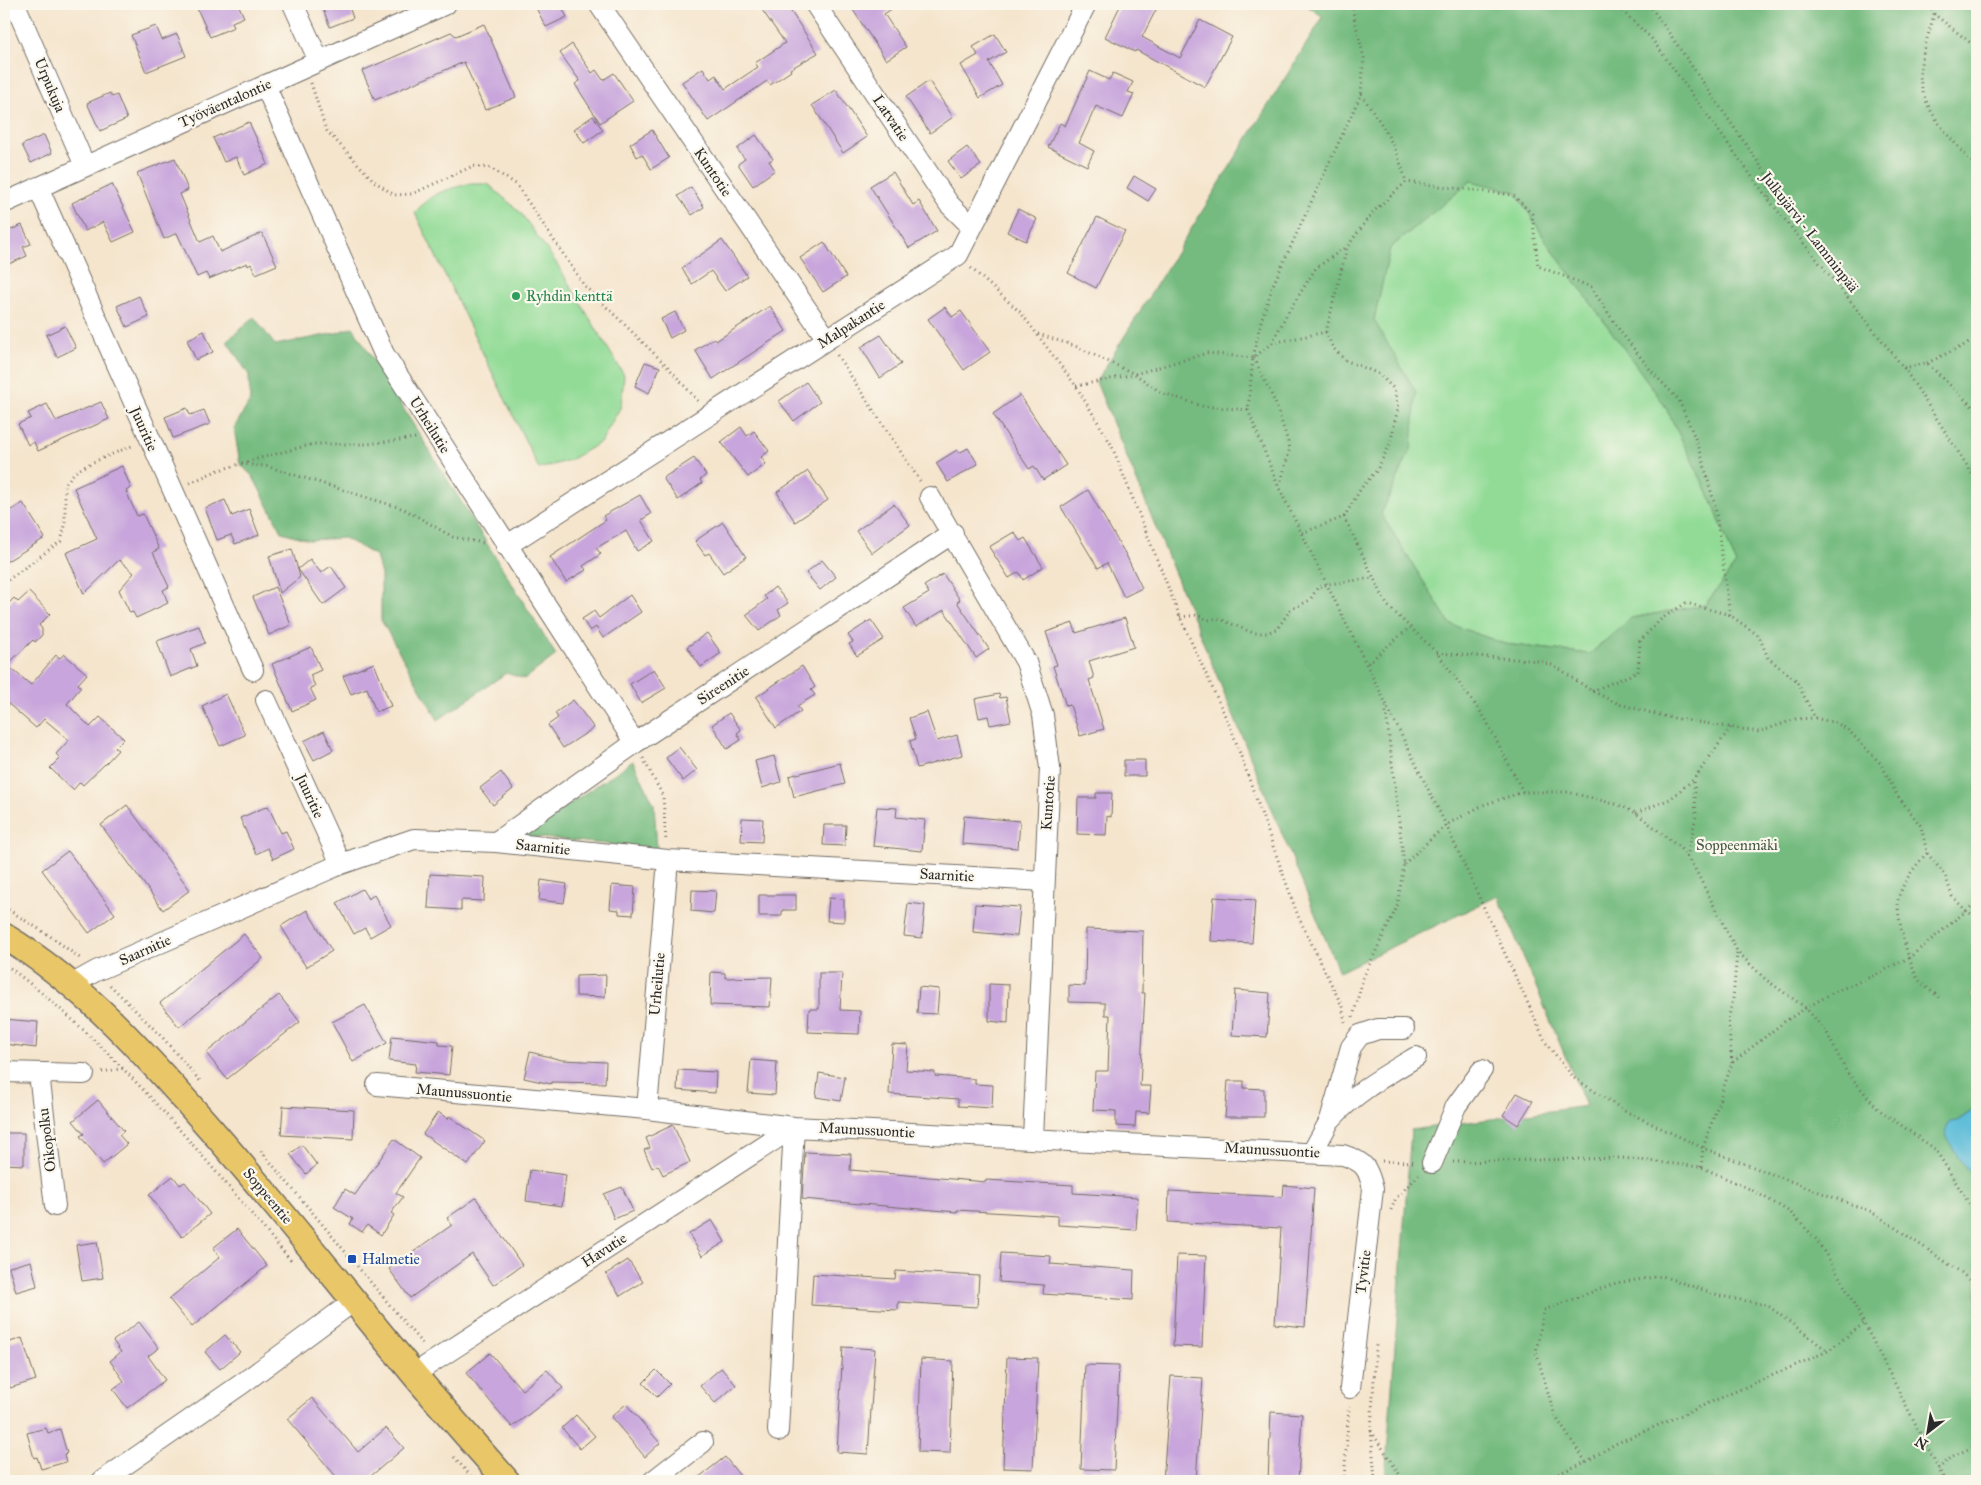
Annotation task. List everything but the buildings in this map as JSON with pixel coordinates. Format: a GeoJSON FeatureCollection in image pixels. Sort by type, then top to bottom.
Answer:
{"type":"FeatureCollection","features":[{"type":"Feature","properties":{"kind":"main road","name":"Soppeentie"},"geometry":{"type":"LineString","coordinates":[[4,936],[71,986],[112,1023],[182,1096],[249,1172],[414,1374],[507,1481]]}},
{"type":"Feature","properties":{"kind":"street","name":"Urpukuja"},"geometry":{"type":"LineString","coordinates":[[15,4],[85,166]]}},
{"type":"Feature","properties":{"kind":"street"},"geometry":{"type":"LineString","coordinates":[[293,4],[313,64]]}},
{"type":"Feature","properties":{"kind":"street","name":"Työväentalontie"},"geometry":{"type":"LineString","coordinates":[[4,203],[446,4]]}},
{"type":"Feature","properties":{"kind":"street","name":"Kuntotie"},"geometry":{"type":"LineString","coordinates":[[599,4],[826,339]]}},
{"type":"Feature","properties":{"kind":"street","name":"Latvatie"},"geometry":{"type":"LineString","coordinates":[[815,4],[949,204],[972,227]]}},
{"type":"Feature","properties":{"kind":"street"},"geometry":{"type":"LineString","coordinates":[[958,255],[1086,4]]}},
{"type":"Feature","properties":{"kind":"street","name":"Urheilutie"},"geometry":{"type":"LineString","coordinates":[[265,85],[384,354],[506,546],[636,743]]}},
{"type":"Feature","properties":{"kind":"street","name":"Juuritie"},"geometry":{"type":"LineString","coordinates":[[38,187],[171,491],[253,670]]}},
{"type":"Feature","properties":{"kind":"street","name":"Malpakantie"},"geometry":{"type":"LineString","coordinates":[[506,546],[958,255]]}},
{"type":"Feature","properties":{"kind":"street","name":"Kuntotie"},"geometry":{"type":"LineString","coordinates":[[930,496],[1026,662],[1043,714],[1050,768],[1033,1138]]}},
{"type":"Feature","properties":{"kind":"street","name":"Sireenitie"},"geometry":{"type":"LineString","coordinates":[[496,842],[636,743],[953,533]]}},
{"type":"Feature","properties":{"kind":"street","name":"Juuritie"},"geometry":{"type":"LineString","coordinates":[[266,700],[341,864]]}},
{"type":"Feature","properties":{"kind":"street","name":"Saarnitie"},"geometry":{"type":"LineString","coordinates":[[71,986],[96,971],[341,864],[414,839],[496,842],[668,860],[1044,881]]}},
{"type":"Feature","properties":{"kind":"street","name":"Urheilutie"},"geometry":{"type":"LineString","coordinates":[[647,1109],[668,860]]}},
{"type":"Feature","properties":{"kind":"street"},"geometry":{"type":"LineString","coordinates":[[1330,1120],[1351,1048],[1360,1034],[1378,1029],[1404,1029]]}},
{"type":"Feature","properties":{"kind":"street"},"geometry":{"type":"LineString","coordinates":[[1312,1152],[1330,1120],[1340,1108],[1416,1057]]}},
{"type":"Feature","properties":{"kind":"street"},"geometry":{"type":"LineString","coordinates":[[1432,1163],[1456,1106],[1482,1070]]}},
{"type":"Feature","properties":{"kind":"street"},"geometry":{"type":"LineString","coordinates":[[4,1072],[84,1074]]}},
{"type":"Feature","properties":{"kind":"street","name":"Oikopolku"},"geometry":{"type":"LineString","coordinates":[[39,1074],[55,1206]]}},
{"type":"Feature","properties":{"kind":"street","name":"Maunussuontie"},"geometry":{"type":"LineString","coordinates":[[377,1085],[647,1109],[794,1126],[1312,1152],[1343,1155],[1358,1160]]}},
{"type":"Feature","properties":{"kind":"street"},"geometry":{"type":"LineString","coordinates":[[778,1431],[794,1126]]}},
{"type":"Feature","properties":{"kind":"street","name":"Havutie"},"geometry":{"type":"LineString","coordinates":[[414,1374],[794,1126]]}},
{"type":"Feature","properties":{"kind":"street","name":"Tyvitie"},"geometry":{"type":"LineString","coordinates":[[1350,1388],[1373,1189],[1369,1172],[1358,1160]]}},
{"type":"Feature","properties":{"kind":"street"},"geometry":{"type":"LineString","coordinates":[[102,1481],[243,1383],[354,1301]]}},
{"type":"Feature","properties":{"kind":"street"},"geometry":{"type":"LineString","coordinates":[[653,1481],[703,1442]]}},
{"type":"Feature","properties":{"kind":"path"},"geometry":{"type":"LineString","coordinates":[[1351,4],[1364,58],[1361,94],[1273,285],[1260,324],[1253,358],[1248,410],[1280,488],[1368,663],[1385,702],[1446,825],[1546,1043],[1574,1078],[1625,1111],[1703,1148],[1872,1212],[1962,1273],[1977,1288]]}},
{"type":"Feature","properties":{"kind":"path","name":"Julkujärvi - Lamminpää"},"geometry":{"type":"LineString","coordinates":[[1615,4],[1651,38],[1769,200],[1904,368],[1977,481]]}},
{"type":"Feature","properties":{"kind":"path"},"geometry":{"type":"LineString","coordinates":[[1649,4],[1769,178],[1769,200]]}},
{"type":"Feature","properties":{"kind":"path"},"geometry":{"type":"LineString","coordinates":[[1930,4],[1934,14],[1977,48]]}},
{"type":"Feature","properties":{"kind":"path"},"geometry":{"type":"LineString","coordinates":[[1934,14],[1920,73],[1924,100],[1941,126],[1977,168]]}},
{"type":"Feature","properties":{"kind":"path"},"geometry":{"type":"LineString","coordinates":[[313,64],[326,130],[374,181],[394,195],[412,194],[473,166],[490,168],[516,184],[584,285],[668,367],[710,414]]}},
{"type":"Feature","properties":{"kind":"path"},"geometry":{"type":"LineString","coordinates":[[1361,94],[1386,129],[1399,156],[1406,182]]}},
{"type":"Feature","properties":{"kind":"path"},"geometry":{"type":"LineString","coordinates":[[1076,386],[1135,374],[1207,353],[1253,358],[1272,343],[1287,314],[1316,268],[1347,247],[1373,212],[1406,182],[1513,195],[1532,214],[1538,266],[1591,287],[1652,372],[1680,400],[1700,450],[1715,506],[1730,616]]}},
{"type":"Feature","properties":{"kind":"path"},"geometry":{"type":"LineString","coordinates":[[1302,534],[1344,518],[1362,488],[1377,470],[1390,444],[1398,408],[1394,389],[1379,374],[1345,360],[1333,348],[1326,332],[1347,247]]}},
{"type":"Feature","properties":{"kind":"path"},"geometry":{"type":"LineString","coordinates":[[958,255],[1021,313],[1076,386],[1111,444],[1180,617],[1232,731],[1298,916],[1342,1006],[1351,1048]]}},
{"type":"Feature","properties":{"kind":"path"},"geometry":{"type":"LineString","coordinates":[[1272,343],[1326,332]]}},
{"type":"Feature","properties":{"kind":"path"},"geometry":{"type":"LineString","coordinates":[[1037,334],[1075,346],[1135,374],[1160,392],[1202,406],[1248,410]]}},
{"type":"Feature","properties":{"kind":"path"},"geometry":{"type":"LineString","coordinates":[[826,339],[930,496]]}},
{"type":"Feature","properties":{"kind":"path"},"geometry":{"type":"LineString","coordinates":[[1904,368],[1927,363],[1977,339]]}},
{"type":"Feature","properties":{"kind":"path"},"geometry":{"type":"LineString","coordinates":[[1253,358],[1275,402],[1290,448],[1280,488]]}},
{"type":"Feature","properties":{"kind":"path"},"geometry":{"type":"LineString","coordinates":[[1927,363],[1977,411]]}},
{"type":"Feature","properties":{"kind":"path"},"geometry":{"type":"LineString","coordinates":[[171,491],[216,471],[313,444],[367,444],[436,436]]}},
{"type":"Feature","properties":{"kind":"path"},"geometry":{"type":"LineString","coordinates":[[4,583],[61,541],[65,526],[65,484],[75,472],[91,463],[148,439]]}},
{"type":"Feature","properties":{"kind":"path"},"geometry":{"type":"LineString","coordinates":[[240,464],[266,466],[404,509],[453,537],[506,546]]}},
{"type":"Feature","properties":{"kind":"path"},"geometry":{"type":"LineString","coordinates":[[1344,518],[1387,605],[1437,653],[1485,718],[1523,792]]}},
{"type":"Feature","properties":{"kind":"path"},"geometry":{"type":"LineString","coordinates":[[1180,617],[1198,615],[1208,620],[1218,618],[1253,633],[1267,633],[1278,628],[1290,610],[1310,600],[1318,587],[1374,578]]}},
{"type":"Feature","properties":{"kind":"path"},"geometry":{"type":"LineString","coordinates":[[1592,691],[1638,672],[1640,641],[1661,619],[1686,603],[1730,616],[1759,636],[1768,658],[1796,680],[1815,718]]}},
{"type":"Feature","properties":{"kind":"path"},"geometry":{"type":"LineString","coordinates":[[1368,663],[1410,627]]}},
{"type":"Feature","properties":{"kind":"path"},"geometry":{"type":"LineString","coordinates":[[1437,653],[1539,661],[1555,666],[1592,691],[1619,704],[1667,717],[1759,732],[1796,719],[1815,718],[1836,723],[1847,729],[1881,764],[1897,795],[1921,826],[1926,853],[1945,875],[1952,896],[1966,911],[1977,917]]}},
{"type":"Feature","properties":{"kind":"path"},"geometry":{"type":"LineString","coordinates":[[1351,1048],[1354,1008],[1363,978],[1397,907],[1404,864],[1385,702]]}},
{"type":"Feature","properties":{"kind":"path"},"geometry":{"type":"LineString","coordinates":[[1636,813],[1670,799],[1694,779],[1731,727]]}},
{"type":"Feature","properties":{"kind":"path"},"geometry":{"type":"LineString","coordinates":[[636,743],[663,796],[668,860]]}},
{"type":"Feature","properties":{"kind":"path"},"geometry":{"type":"LineString","coordinates":[[1687,856],[1696,816],[1694,779]]}},
{"type":"Feature","properties":{"kind":"path"},"geometry":{"type":"LineString","coordinates":[[1404,864],[1446,825],[1483,805],[1523,792],[1568,792],[1618,805],[1636,813],[1680,848],[1687,856],[1737,951],[1765,979],[1806,1008],[1827,1033],[1846,1071],[1878,1109],[1935,1149],[1977,1216]]}},
{"type":"Feature","properties":{"kind":"path"},"geometry":{"type":"LineString","coordinates":[[1926,853],[1911,871],[1899,897],[1898,907],[1902,932],[1918,980],[1939,997]]}},
{"type":"Feature","properties":{"kind":"path"},"geometry":{"type":"LineString","coordinates":[[1732,1064],[1784,1022],[1806,1008],[1834,992],[1873,976],[1910,957],[1977,902]]}},
{"type":"Feature","properties":{"kind":"path"},"geometry":{"type":"LineString","coordinates":[[1701,1167],[1703,1148],[1732,1064],[1728,1020],[1733,999],[1737,951]]}},
{"type":"Feature","properties":{"kind":"path"},"geometry":{"type":"LineString","coordinates":[[4,963],[45,994],[125,1069],[292,1263]]}},
{"type":"Feature","properties":{"kind":"path"},"geometry":{"type":"LineString","coordinates":[[1358,1160],[1432,1163],[1622,1158],[1701,1167],[1752,1190],[1790,1212],[1817,1240],[1864,1323],[1945,1481]]}},
{"type":"Feature","properties":{"kind":"path"},"geometry":{"type":"LineString","coordinates":[[1390,1212],[1396,1198],[1432,1163]]}},
{"type":"Feature","properties":{"kind":"path"},"geometry":{"type":"LineString","coordinates":[[1586,1462],[1555,1416],[1536,1352],[1544,1310],[1616,1283],[1662,1276],[1721,1296],[1766,1305],[1828,1352]]}},
{"type":"Feature","properties":{"kind":"path"},"geometry":{"type":"LineString","coordinates":[[1540,1481],[1586,1462],[1615,1444],[1828,1352],[1864,1323]]}},
{"type":"Feature","properties":{"kind":"path"},"geometry":{"type":"LineString","coordinates":[[1375,1481],[1371,1430],[1376,1343]]}},
{"type":"Feature","properties":{"kind":"path"},"geometry":{"type":"LineString","coordinates":[[1344,1481],[1350,1388]]}},
{"type":"Feature","properties":{"kind":"path"},"geometry":{"type":"LineString","coordinates":[[1371,1430],[1404,1481]]}},
{"type":"Feature","properties":{"kind":"path"},"geometry":{"type":"LineString","coordinates":[[1938,1469],[1953,1456],[1977,1445]]}},
{"type":"Feature","properties":{"kind":"path"},"geometry":{"type":"LineString","coordinates":[[450,1452],[475,1481]]}},
{"type":"Feature","properties":{"kind":"green space","name":"Soppeenmäki"},"geometry":{"type":"Polygon","coordinates":[[[1305,4],[1977,4],[1977,981],[1971,996],[1977,1005],[1977,1111],[1972,1111],[1957,1121],[1970,1172],[1977,1177],[1977,1481],[1385,1481],[1411,1130],[1586,1106],[1498,896],[1339,972],[1096,382],[1323,17],[1305,4]],[[1471,181],[1390,248],[1374,320],[1416,392],[1412,447],[1381,514],[1450,624],[1505,644],[1590,654],[1631,618],[1705,605],[1736,564],[1712,501],[1664,404],[1548,244],[1516,192],[1471,181]]]}},
{"type":"Feature","properties":{"kind":"green space"},"geometry":{"type":"Polygon","coordinates":[[[1471,181],[1516,192],[1548,244],[1664,404],[1712,501],[1736,564],[1705,605],[1631,618],[1590,654],[1505,644],[1450,624],[1381,514],[1412,447],[1374,320],[1390,248],[1471,181]]]}},
{"type":"Feature","properties":{"kind":"green space","name":"Ryhdin kenttä"},"geometry":{"type":"Polygon","coordinates":[[[468,184],[488,184],[520,212],[557,264],[624,375],[621,406],[601,442],[570,460],[539,469],[415,213],[432,196],[468,184]]]}},
{"type":"Feature","properties":{"kind":"green space"},"geometry":{"type":"Polygon","coordinates":[[[254,317],[275,345],[336,333],[353,327],[556,655],[525,679],[506,673],[438,720],[381,620],[381,575],[376,556],[344,538],[309,540],[282,532],[253,477],[240,464],[234,428],[250,401],[249,375],[227,341],[254,317]]]}},
{"type":"Feature","properties":{"kind":"green space"},"geometry":{"type":"Polygon","coordinates":[[[633,761],[654,804],[657,849],[523,836],[511,843],[633,761]]]}},
{"type":"Feature","properties":{"kind":"water"},"geometry":{"type":"Polygon","coordinates":[[[1972,1111],[1977,1111],[1977,1177],[1962,1163],[1945,1133],[1949,1122],[1957,1121],[1972,1111]]]}},
{"type":"Feature","properties":{"kind":"place","name":"Ryhdin kenttä"},"geometry":{"type":"Point","coordinates":[516,296]}},
{"type":"Feature","properties":{"kind":"place","name":"Halmetie"},"geometry":{"type":"Point","coordinates":[352,1259]}}]}
